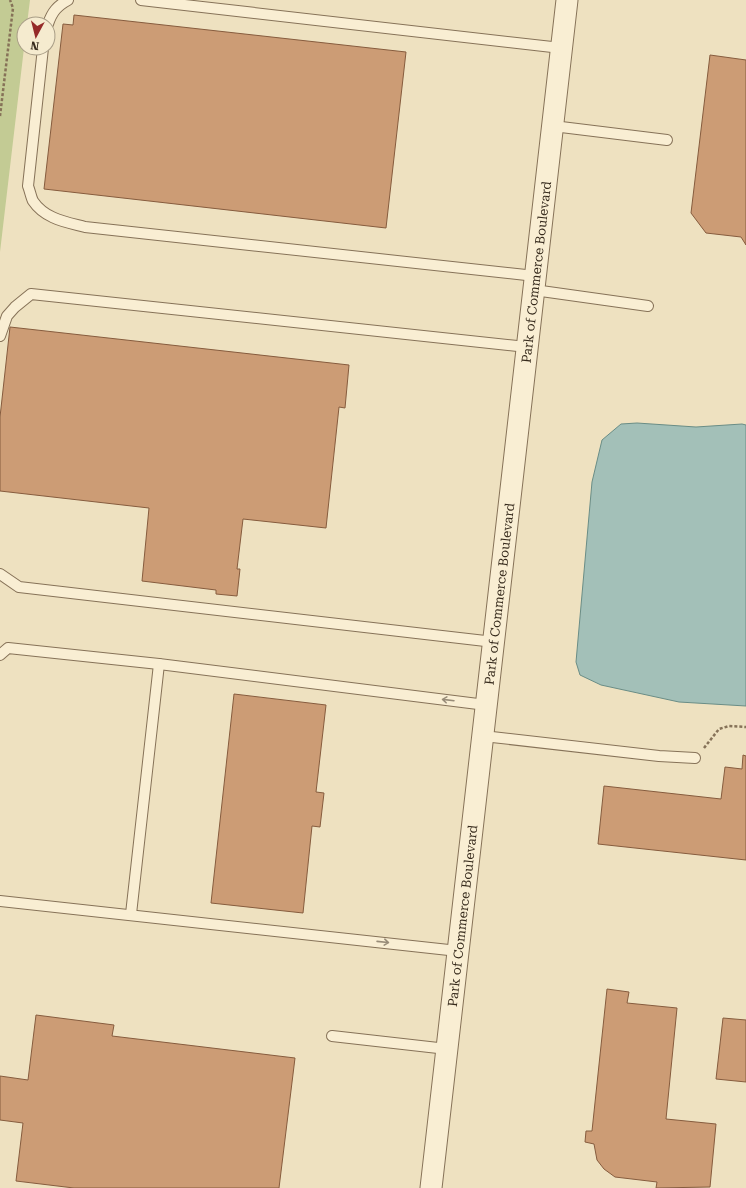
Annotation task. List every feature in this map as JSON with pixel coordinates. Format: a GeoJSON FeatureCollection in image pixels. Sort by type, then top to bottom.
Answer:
{"type":"FeatureCollection","features":[{"type":"Feature","properties":{"kind":"street","name":"Park of Commerce Boulevard"},"geometry":{"type":"LineString","coordinates":[[431,1188],[567,0]]}},
{"type":"Feature","properties":{"kind":"lane"},"geometry":{"type":"LineString","coordinates":[[50,16],[68,0]]}},
{"type":"Feature","properties":{"kind":"lane"},"geometry":{"type":"LineString","coordinates":[[141,0],[561,48]]}},
{"type":"Feature","properties":{"kind":"lane"},"geometry":{"type":"LineString","coordinates":[[42,56],[28,186],[33,200],[44,212],[56,220],[85,227],[535,283],[648,306]]}},
{"type":"Feature","properties":{"kind":"lane"},"geometry":{"type":"LineString","coordinates":[[553,126],[667,140]]}},
{"type":"Feature","properties":{"kind":"lane"},"geometry":{"type":"LineString","coordinates":[[0,336],[7,316],[15,306],[31,294],[527,347]]}},
{"type":"Feature","properties":{"kind":"lane"},"geometry":{"type":"LineString","coordinates":[[0,574],[20,587],[494,642]]}},
{"type":"Feature","properties":{"kind":"lane"},"geometry":{"type":"LineString","coordinates":[[0,655],[8,648],[159,664],[486,705]]}},
{"type":"Feature","properties":{"kind":"lane"},"geometry":{"type":"LineString","coordinates":[[131,914],[159,664]]}},
{"type":"Feature","properties":{"kind":"lane"},"geometry":{"type":"LineString","coordinates":[[483,736],[660,756],[695,758]]}},
{"type":"Feature","properties":{"kind":"lane"},"geometry":{"type":"LineString","coordinates":[[0,900],[458,950]]}},
{"type":"Feature","properties":{"kind":"lane"},"geometry":{"type":"LineString","coordinates":[[332,1036],[447,1049]]}},
{"type":"Feature","properties":{"kind":"path"},"geometry":{"type":"LineString","coordinates":[[0,116],[13,8],[10,0]]}},
{"type":"Feature","properties":{"kind":"path"},"geometry":{"type":"LineString","coordinates":[[695,758],[719,730],[729,726],[746,727]]}},
{"type":"Feature","properties":{"kind":"green space"},"geometry":{"type":"Polygon","coordinates":[[[0,0],[30,0],[28,16],[16,16],[16,56],[23,56],[0,252],[0,0]]]}},
{"type":"Feature","properties":{"kind":"water"},"geometry":{"type":"Polygon","coordinates":[[[637,423],[696,427],[746,425],[746,706],[679,702],[601,685],[580,675],[576,662],[592,482],[602,440],[621,424],[637,423]]]}},
{"type":"Feature","properties":{"kind":"building"},"geometry":{"type":"Polygon","coordinates":[[[74,15],[406,52],[386,228],[44,189],[63,24],[73,25],[74,15]]]}},
{"type":"Feature","properties":{"kind":"building"},"geometry":{"type":"Polygon","coordinates":[[[710,55],[746,60],[746,245],[741,237],[706,233],[691,213],[710,55]]]}},
{"type":"Feature","properties":{"kind":"building"},"geometry":{"type":"Polygon","coordinates":[[[10,327],[349,365],[345,408],[339,407],[326,528],[243,519],[237,569],[240,569],[237,596],[216,594],[216,590],[142,581],[149,508],[0,491],[0,417],[10,327]]]}},
{"type":"Feature","properties":{"kind":"building"},"geometry":{"type":"Polygon","coordinates":[[[234,694],[326,705],[316,792],[324,793],[320,827],[312,826],[303,913],[211,903],[234,694]]]}},
{"type":"Feature","properties":{"kind":"building"},"geometry":{"type":"Polygon","coordinates":[[[743,755],[746,756],[746,860],[598,844],[604,786],[721,799],[725,767],[742,769],[743,755]]]}},
{"type":"Feature","properties":{"kind":"building"},"geometry":{"type":"Polygon","coordinates":[[[607,989],[629,992],[627,1003],[677,1008],[666,1119],[716,1124],[710,1187],[656,1188],[657,1182],[615,1177],[604,1169],[597,1160],[594,1144],[585,1142],[586,1131],[592,1131],[607,989]]]}},
{"type":"Feature","properties":{"kind":"building"},"geometry":{"type":"Polygon","coordinates":[[[36,1015],[114,1025],[112,1036],[295,1058],[279,1188],[74,1188],[16,1181],[23,1123],[0,1120],[0,1076],[28,1080],[36,1015]]]}},
{"type":"Feature","properties":{"kind":"building"},"geometry":{"type":"Polygon","coordinates":[[[723,1018],[746,1020],[746,1082],[716,1079],[723,1018]]]}}]}
